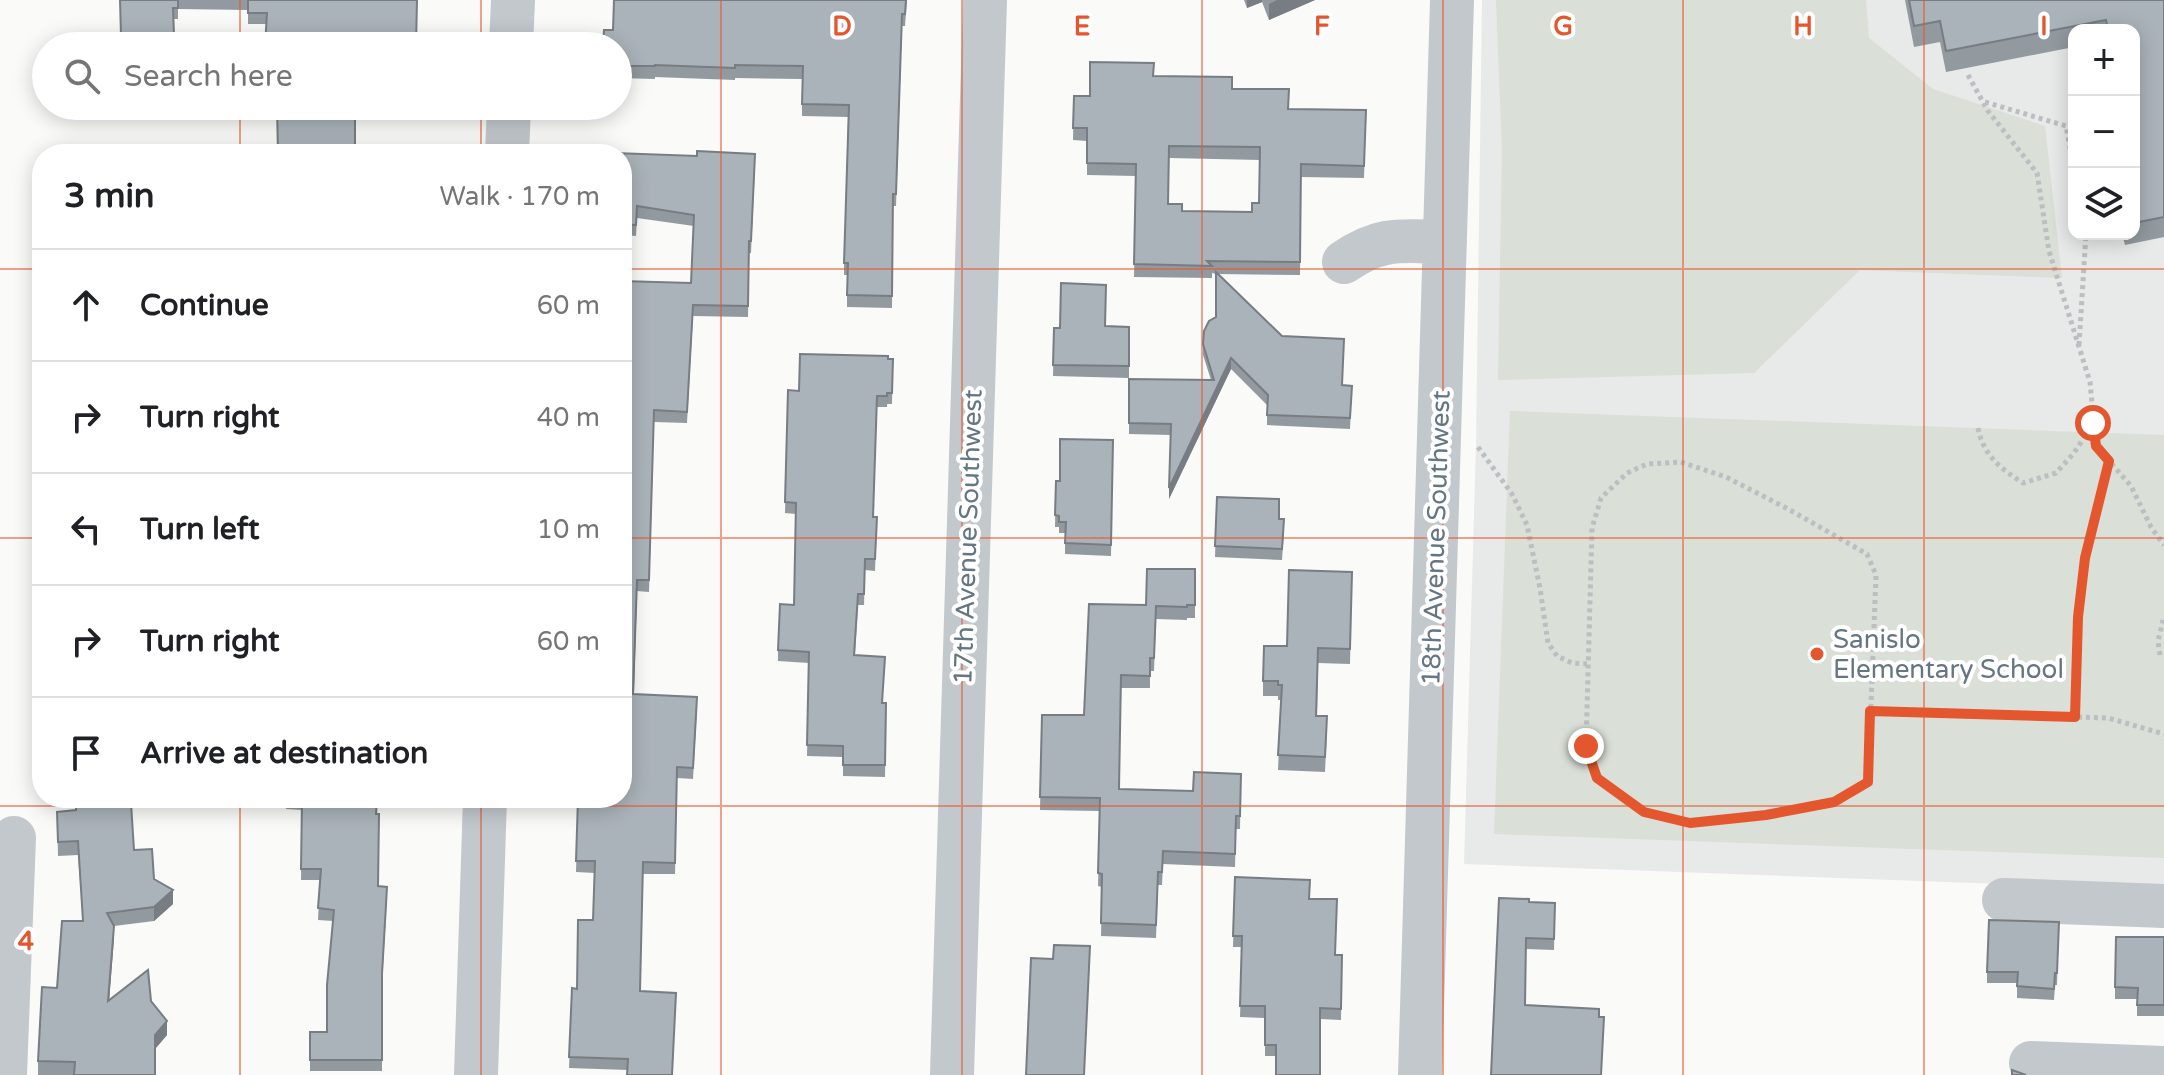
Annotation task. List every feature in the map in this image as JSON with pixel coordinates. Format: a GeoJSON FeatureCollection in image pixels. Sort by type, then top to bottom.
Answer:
{"type":"FeatureCollection","features":[{"type":"Feature","properties":{"kind":"street"},"geometry":{"type":"LineString","coordinates":[[512,32],[513,0]]}},
{"type":"Feature","properties":{"kind":"street","name":"17th Avenue Southwest"},"geometry":{"type":"LineString","coordinates":[[952,1075],[985,0]]}},
{"type":"Feature","properties":{"kind":"street","name":"18th Avenue Southwest"},"geometry":{"type":"LineString","coordinates":[[1420,1075],[1452,0]]}},
{"type":"Feature","properties":{"kind":"street"},"geometry":{"type":"LineString","coordinates":[[507,144],[508,120]]}},
{"type":"Feature","properties":{"kind":"street"},"geometry":{"type":"LineString","coordinates":[[1344,262],[1379,243],[1445,242]]}},
{"type":"Feature","properties":{"kind":"street"},"geometry":{"type":"LineString","coordinates":[[476,1075],[485,808]]}},
{"type":"Feature","properties":{"kind":"street"},"geometry":{"type":"LineString","coordinates":[[5,1075],[14,838]]}},
{"type":"Feature","properties":{"kind":"street"},"geometry":{"type":"LineString","coordinates":[[2004,900],[2164,906]]}},
{"type":"Feature","properties":{"kind":"street"},"geometry":{"type":"LineString","coordinates":[[2031,1063],[2164,1068]]}},
{"type":"Feature","properties":{"kind":"path"},"geometry":{"type":"LineString","coordinates":[[1968,75],[1988,111],[2037,173],[2049,251],[2090,382],[2096,446],[2131,486],[2151,527],[2164,545]]}},
{"type":"Feature","properties":{"kind":"path"},"geometry":{"type":"LineString","coordinates":[[1984,102],[2066,126],[2074,168]]}},
{"type":"Feature","properties":{"kind":"path"},"geometry":{"type":"LineString","coordinates":[[2079,348],[2086,240]]}},
{"type":"Feature","properties":{"kind":"path"},"geometry":{"type":"LineString","coordinates":[[1978,428],[1988,455],[2004,471],[2023,483],[2056,473],[2074,453],[2093,423]]}},
{"type":"Feature","properties":{"kind":"path"},"geometry":{"type":"LineString","coordinates":[[1476,444],[1512,494],[1527,525],[1548,643],[1557,656],[1572,663],[1587,664]]}},
{"type":"Feature","properties":{"kind":"path"},"geometry":{"type":"LineString","coordinates":[[2075,717],[2078,617],[2085,558],[2109,461]]}},
{"type":"Feature","properties":{"kind":"path"},"geometry":{"type":"LineString","coordinates":[[1681,462],[1726,477],[1867,554],[1876,575],[1870,711],[1868,782],[1834,802],[1766,815],[1690,823],[1644,812],[1597,778],[1586,746],[1587,664],[1592,528],[1601,498],[1627,473],[1647,464],[1681,462]]}},
{"type":"Feature","properties":{"kind":"path"},"geometry":{"type":"LineString","coordinates":[[2160,655],[2158,641],[2164,616]]}},
{"type":"Feature","properties":{"kind":"path"},"geometry":{"type":"LineString","coordinates":[[1870,711],[2108,718],[2164,734]]}},
{"type":"Feature","properties":{"kind":"shaded area","name":"Sanislo Elementary School"},"geometry":{"type":"Polygon","coordinates":[[[1482,0],[2164,0],[2164,890],[1464,864],[1476,444],[1482,0]]]}},
{"type":"Feature","properties":{"kind":"shaded area"},"geometry":{"type":"Polygon","coordinates":[[[1496,0],[1866,0],[1869,38],[1933,89],[2045,126],[2062,278],[1860,270],[1754,373],[1498,380],[1502,151],[1496,0]]]}},
{"type":"Feature","properties":{"kind":"shaded area"},"geometry":{"type":"Polygon","coordinates":[[[1510,411],[2164,435],[2164,858],[1494,834],[1510,411]]]}},
{"type":"Feature","properties":{"kind":"building"},"geometry":{"type":"Polygon","coordinates":[[[120,0],[178,0],[178,8],[173,8],[174,32],[121,32],[120,0]]]}},
{"type":"Feature","properties":{"kind":"building"},"geometry":{"type":"Polygon","coordinates":[[[248,0],[417,0],[416,32],[266,32],[267,13],[248,13],[248,0]]]}},
{"type":"Feature","properties":{"kind":"building"},"geometry":{"type":"Polygon","coordinates":[[[614,0],[906,0],[905,14],[902,14],[896,194],[893,194],[892,296],[847,295],[848,263],[844,263],[849,105],[802,104],[803,66],[632,66],[632,32],[604,32],[613,30],[614,0]]]}},
{"type":"Feature","properties":{"kind":"building"},"geometry":{"type":"Polygon","coordinates":[[[1909,0],[2164,0],[2164,217],[2140,222],[2140,24],[2107,24],[2106,20],[2068,24],[2068,27],[1946,51],[1940,21],[1914,26],[1909,0]]]}},
{"type":"Feature","properties":{"kind":"building"},"geometry":{"type":"Polygon","coordinates":[[[1090,62],[1154,63],[1153,76],[1232,77],[1232,89],[1289,89],[1288,109],[1366,110],[1364,166],[1301,164],[1300,262],[1207,261],[1212,266],[1134,264],[1136,164],[1087,163],[1087,128],[1073,128],[1074,96],[1090,96],[1090,62]],[[1169,146],[1168,204],[1182,204],[1182,211],[1252,212],[1252,203],[1259,203],[1260,147],[1169,146]]]}},
{"type":"Feature","properties":{"kind":"building"},"geometry":{"type":"Polygon","coordinates":[[[277,120],[355,120],[355,144],[278,144],[277,120]]]}},
{"type":"Feature","properties":{"kind":"building"},"geometry":{"type":"Polygon","coordinates":[[[697,151],[755,154],[748,306],[693,305],[687,412],[654,410],[649,580],[637,580],[633,694],[697,697],[693,768],[677,767],[675,863],[643,862],[640,991],[676,993],[672,1075],[627,1075],[628,1059],[569,1057],[572,988],[577,989],[578,920],[593,920],[595,861],[576,861],[578,808],[632,808],[632,281],[691,283],[694,215],[637,206],[636,225],[632,225],[632,154],[697,156],[697,151]]]}},
{"type":"Feature","properties":{"kind":"building"},"geometry":{"type":"Polygon","coordinates":[[[1216,272],[1282,336],[1344,339],[1342,385],[1352,386],[1350,418],[1267,415],[1268,395],[1231,358],[1169,488],[1171,424],[1129,423],[1129,379],[1214,380],[1203,344],[1204,331],[1209,321],[1216,317],[1216,272]]]}},
{"type":"Feature","properties":{"kind":"building"},"geometry":{"type":"Polygon","coordinates":[[[1061,283],[1106,285],[1105,326],[1129,327],[1129,366],[1053,365],[1054,328],[1060,328],[1061,283]]]}},
{"type":"Feature","properties":{"kind":"building"},"geometry":{"type":"Polygon","coordinates":[[[800,354],[888,356],[888,359],[893,359],[892,393],[877,396],[873,517],[877,517],[875,559],[865,559],[864,594],[858,594],[854,655],[885,657],[882,703],[886,703],[885,765],[843,765],[843,746],[807,745],[809,652],[778,650],[780,604],[794,605],[796,503],[785,502],[788,390],[799,391],[800,354]]]}},
{"type":"Feature","properties":{"kind":"building"},"geometry":{"type":"Polygon","coordinates":[[[1060,439],[1113,440],[1111,545],[1065,543],[1066,522],[1059,522],[1059,516],[1055,515],[1056,481],[1060,481],[1060,439]]]}},
{"type":"Feature","properties":{"kind":"building"},"geometry":{"type":"Polygon","coordinates":[[[1217,497],[1279,499],[1279,519],[1284,519],[1282,549],[1215,546],[1217,497]]]}},
{"type":"Feature","properties":{"kind":"building"},"geometry":{"type":"Polygon","coordinates":[[[1147,569],[1195,569],[1195,605],[1156,606],[1154,658],[1150,658],[1150,676],[1121,675],[1119,789],[1193,791],[1194,772],[1241,774],[1240,816],[1236,816],[1235,854],[1163,851],[1162,872],[1158,872],[1156,925],[1101,923],[1102,874],[1098,873],[1100,798],[1040,797],[1042,715],[1084,715],[1089,604],[1146,605],[1147,569]]]}},
{"type":"Feature","properties":{"kind":"building"},"geometry":{"type":"Polygon","coordinates":[[[1289,570],[1352,572],[1350,649],[1318,648],[1316,716],[1327,716],[1325,757],[1278,755],[1282,685],[1278,685],[1278,681],[1263,681],[1264,646],[1287,646],[1289,570]]]}},
{"type":"Feature","properties":{"kind":"building"},"geometry":{"type":"Polygon","coordinates":[[[131,808],[134,850],[152,849],[154,879],[173,890],[154,907],[107,913],[114,926],[108,1001],[148,970],[151,1001],[167,1021],[155,1035],[155,1075],[74,1075],[75,1062],[38,1061],[42,987],[57,988],[62,921],[83,921],[78,841],[58,842],[57,812],[131,808]]]}},
{"type":"Feature","properties":{"kind":"building"},"geometry":{"type":"Polygon","coordinates":[[[302,808],[376,808],[376,814],[379,814],[378,886],[387,887],[382,974],[382,1060],[310,1060],[310,1032],[327,1032],[327,985],[334,910],[318,908],[321,869],[301,869],[302,808]]]}},
{"type":"Feature","properties":{"kind":"building"},"geometry":{"type":"Polygon","coordinates":[[[1235,877],[1310,880],[1309,899],[1337,899],[1335,955],[1342,955],[1341,1009],[1320,1008],[1320,1075],[1276,1075],[1276,1045],[1265,1045],[1265,1006],[1240,1006],[1242,936],[1233,936],[1235,877]]]}},
{"type":"Feature","properties":{"kind":"building"},"geometry":{"type":"Polygon","coordinates":[[[1499,898],[1555,903],[1554,939],[1526,938],[1525,1005],[1599,1009],[1599,1017],[1604,1017],[1601,1075],[1491,1075],[1499,898]]]}},
{"type":"Feature","properties":{"kind":"building"},"geometry":{"type":"Polygon","coordinates":[[[1989,920],[2059,922],[2054,989],[2017,986],[2018,972],[1987,972],[1989,920]]]}},
{"type":"Feature","properties":{"kind":"building"},"geometry":{"type":"Polygon","coordinates":[[[2116,937],[2164,937],[2164,1005],[2137,1005],[2138,988],[2115,987],[2116,937]]]}},
{"type":"Feature","properties":{"kind":"building"},"geometry":{"type":"Polygon","coordinates":[[[1054,945],[1090,946],[1084,1075],[1026,1075],[1031,958],[1053,959],[1054,945]]]}},
{"type":"Feature","properties":{"kind":"place","name":"Sanislo Elementary School"},"geometry":{"type":"Point","coordinates":[1817,654]}},
{"type":"Feature","properties":{"kind":"route"},"geometry":{"type":"LineString","coordinates":[[1586,746],[1597,778],[1644,812],[1690,823],[1766,815],[1834,802],[1868,782],[1870,711],[2075,717],[2078,617],[2085,558],[2109,461],[2096,446],[2093,423]]}}]}
